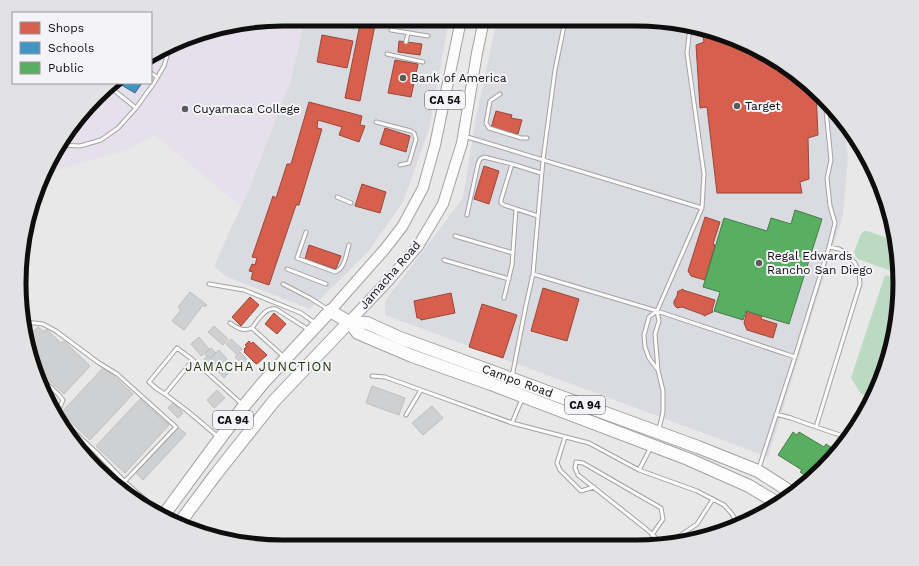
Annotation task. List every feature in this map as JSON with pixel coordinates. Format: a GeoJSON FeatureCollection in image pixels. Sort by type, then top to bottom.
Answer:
{"type":"FeatureCollection","features":[{"type":"Feature","properties":{"kind":"highway","name":"Campo Road"},"geometry":{"type":"LineString","coordinates":[[330,311],[349,322],[358,333],[412,356],[688,459],[749,486],[773,500]]}},
{"type":"Feature","properties":{"kind":"highway","name":"CA 94"},"geometry":{"type":"LineString","coordinates":[[166,511],[244,406],[263,383],[330,311]]}},
{"type":"Feature","properties":{"kind":"highway","name":"Campo Road"},"geometry":{"type":"LineString","coordinates":[[349,322],[367,323],[400,338],[659,432],[758,471],[788,490]]}},
{"type":"Feature","properties":{"kind":"highway","name":"CA 94"},"geometry":{"type":"LineString","coordinates":[[183,519],[274,401],[349,322]]}},
{"type":"Feature","properties":{"kind":"main road","name":"Jamacha Road"},"geometry":{"type":"LineString","coordinates":[[330,311],[384,250],[402,227],[423,188],[436,145],[460,26]]}},
{"type":"Feature","properties":{"kind":"main road","name":"Jamacha Road"},"geometry":{"type":"LineString","coordinates":[[349,322],[388,281],[418,246],[443,204],[462,143],[483,26]]}},
{"type":"Feature","properties":{"kind":"lane"},"geometry":{"type":"LineString","coordinates":[[512,379],[533,274],[543,160],[555,70],[564,26]]}},
{"type":"Feature","properties":{"kind":"lane"},"geometry":{"type":"LineString","coordinates":[[392,30],[428,36]]}},
{"type":"Feature","properties":{"kind":"lane"},"geometry":{"type":"LineString","coordinates":[[658,370],[649,358],[645,347],[644,335],[649,317],[657,311],[702,208],[704,174],[687,53],[689,32]]}},
{"type":"Feature","properties":{"kind":"lane"},"geometry":{"type":"LineString","coordinates":[[406,42],[408,33]]}},
{"type":"Feature","properties":{"kind":"lane"},"geometry":{"type":"LineString","coordinates":[[402,57],[404,53]]}},
{"type":"Feature","properties":{"kind":"lane"},"geometry":{"type":"LineString","coordinates":[[66,145],[80,146],[101,140],[118,128],[136,108],[157,77],[164,66],[168,54]]}},
{"type":"Feature","properties":{"kind":"lane"},"geometry":{"type":"LineString","coordinates":[[387,54],[423,62]]}},
{"type":"Feature","properties":{"kind":"lane"},"geometry":{"type":"LineString","coordinates":[[152,74],[157,77]]}},
{"type":"Feature","properties":{"kind":"lane"},"geometry":{"type":"LineString","coordinates":[[114,90],[136,108]]}},
{"type":"Feature","properties":{"kind":"lane"},"geometry":{"type":"LineString","coordinates":[[500,94],[490,101],[486,123],[489,128],[521,138],[527,138]]}},
{"type":"Feature","properties":{"kind":"lane"},"geometry":{"type":"LineString","coordinates":[[758,471],[795,357],[835,223],[830,206],[827,178],[831,160],[826,111]]}},
{"type":"Feature","properties":{"kind":"lane"},"geometry":{"type":"LineString","coordinates":[[376,122],[414,133],[416,139],[409,163],[400,165]]}},
{"type":"Feature","properties":{"kind":"lane"},"geometry":{"type":"LineString","coordinates":[[463,136],[702,208]]}},
{"type":"Feature","properties":{"kind":"lane"},"geometry":{"type":"LineString","coordinates":[[467,215],[480,159],[484,157],[542,173]]}},
{"type":"Feature","properties":{"kind":"lane"},"geometry":{"type":"LineString","coordinates":[[512,164],[501,200],[502,203],[504,205],[538,216]]}},
{"type":"Feature","properties":{"kind":"lane"},"geometry":{"type":"LineString","coordinates":[[337,197],[351,203]]}},
{"type":"Feature","properties":{"kind":"lane"},"geometry":{"type":"LineString","coordinates":[[504,298],[512,266],[516,209]]}},
{"type":"Feature","properties":{"kind":"lane"},"geometry":{"type":"LineString","coordinates":[[306,232],[297,258],[335,272],[342,268],[349,245]]}},
{"type":"Feature","properties":{"kind":"lane"},"geometry":{"type":"LineString","coordinates":[[455,236],[513,253]]}},
{"type":"Feature","properties":{"kind":"lane"},"geometry":{"type":"LineString","coordinates":[[816,427],[860,284],[859,272],[855,263],[846,253],[839,249],[829,247]]}},
{"type":"Feature","properties":{"kind":"lane"},"geometry":{"type":"LineString","coordinates":[[444,260],[508,279]]}},
{"type":"Feature","properties":{"kind":"lane"},"geometry":{"type":"LineString","coordinates":[[287,269],[326,284]]}},
{"type":"Feature","properties":{"kind":"lane"},"geometry":{"type":"LineString","coordinates":[[533,274],[657,311],[795,357]]}},
{"type":"Feature","properties":{"kind":"lane"},"geometry":{"type":"LineString","coordinates":[[209,284],[244,290],[301,313],[314,328]]}},
{"type":"Feature","properties":{"kind":"lane"},"geometry":{"type":"LineString","coordinates":[[283,284],[310,298],[330,311]]}},
{"type":"Feature","properties":{"kind":"lane"},"geometry":{"type":"LineString","coordinates":[[230,323],[241,330],[249,330],[266,310],[272,308],[314,328]]}},
{"type":"Feature","properties":{"kind":"lane"},"geometry":{"type":"LineString","coordinates":[[639,470],[659,432],[663,412],[663,390],[658,370],[654,334],[659,321],[657,311]]}},
{"type":"Feature","properties":{"kind":"lane"},"geometry":{"type":"LineString","coordinates":[[29,322],[43,324],[56,331],[99,363],[117,374],[176,427],[124,481]]}},
{"type":"Feature","properties":{"kind":"lane"},"geometry":{"type":"LineString","coordinates":[[252,328],[286,359]]}},
{"type":"Feature","properties":{"kind":"lane"},"geometry":{"type":"LineString","coordinates":[[220,439],[190,413],[149,382],[177,348],[193,360],[244,406]]}},
{"type":"Feature","properties":{"kind":"lane"},"geometry":{"type":"LineString","coordinates":[[165,394],[193,360]]}},
{"type":"Feature","properties":{"kind":"lane"},"geometry":{"type":"LineString","coordinates":[[372,376],[385,377],[512,423],[589,443],[639,470],[697,491],[713,499],[724,505],[735,519]]}},
{"type":"Feature","properties":{"kind":"lane"},"geometry":{"type":"LineString","coordinates":[[47,384],[63,400],[59,410]]}},
{"type":"Feature","properties":{"kind":"lane"},"geometry":{"type":"LineString","coordinates":[[406,415],[421,390]]}},
{"type":"Feature","properties":{"kind":"lane"},"geometry":{"type":"LineString","coordinates":[[512,423],[522,396]]}},
{"type":"Feature","properties":{"kind":"lane"},"geometry":{"type":"LineString","coordinates":[[776,414],[842,436]]}},
{"type":"Feature","properties":{"kind":"lane"},"geometry":{"type":"LineString","coordinates":[[72,430],[124,481],[149,503]]}},
{"type":"Feature","properties":{"kind":"lane"},"geometry":{"type":"LineString","coordinates":[[565,437],[557,463],[560,470],[581,491],[594,487]]}},
{"type":"Feature","properties":{"kind":"lane"},"geometry":{"type":"LineString","coordinates":[[652,535],[662,519],[661,508],[583,463],[576,462],[575,468],[578,475],[594,487],[652,535],[657,539]]}},
{"type":"Feature","properties":{"kind":"lane"},"geometry":{"type":"LineString","coordinates":[[677,537],[696,524],[713,499]]}},
{"type":"Feature","properties":{"kind":"shaded area"},"geometry":{"type":"Polygon","coordinates":[[[303,26],[448,26],[429,129],[403,202],[368,252],[310,309],[225,276],[214,266],[249,189],[291,79],[303,26]]]}},
{"type":"Feature","properties":{"kind":"shaded area","name":"Cuyamaca College"},"geometry":{"type":"Polygon","coordinates":[[[303,26],[291,79],[241,207],[155,135],[126,150],[52,171],[60,154],[69,140],[101,101],[121,84],[152,84],[152,61],[154,60],[200,40],[233,31],[249,28],[303,26]]]}},
{"type":"Feature","properties":{"kind":"shaded area"},"geometry":{"type":"Polygon","coordinates":[[[496,26],[636,26],[670,28],[686,31],[719,40],[765,60],[792,79],[818,101],[844,132],[848,157],[843,215],[768,457],[385,315],[385,301],[463,198],[476,117],[496,26]]]}},
{"type":"Feature","properties":{"kind":"green space"},"geometry":{"type":"Polygon","coordinates":[[[864,231],[867,231],[889,239],[892,272],[858,259],[854,252],[861,234],[864,231]]]}},
{"type":"Feature","properties":{"kind":"green space"},"geometry":{"type":"Polygon","coordinates":[[[885,275],[893,277],[891,317],[888,333],[879,366],[867,396],[861,394],[851,378],[885,275]]]}},
{"type":"Feature","properties":{"kind":"building: Shops"},"geometry":{"type":"Polygon","coordinates":[[[360,26],[375,26],[360,101],[345,98],[360,26]]]}},
{"type":"Feature","properties":{"kind":"building: Shops"},"geometry":{"type":"Polygon","coordinates":[[[322,35],[353,41],[347,68],[317,62],[322,35]]]}},
{"type":"Feature","properties":{"kind":"building: Shops"},"geometry":{"type":"Polygon","coordinates":[[[703,35],[734,46],[765,60],[792,79],[816,100],[818,135],[808,138],[809,179],[800,182],[802,193],[717,193],[707,107],[700,108],[696,45],[704,42],[703,35]]]}},
{"type":"Feature","properties":{"kind":"building: Shops"},"geometry":{"type":"Polygon","coordinates":[[[399,41],[422,44],[420,55],[398,52],[399,41]]]}},
{"type":"Feature","properties":{"kind":"building: Shops","name":"Bank of America"},"geometry":{"type":"Polygon","coordinates":[[[395,60],[418,64],[411,97],[388,93],[395,60]]]}},
{"type":"Feature","properties":{"kind":"building: Shops"},"geometry":{"type":"Polygon","coordinates":[[[309,102],[362,116],[360,125],[365,126],[359,142],[339,135],[342,127],[318,120],[317,128],[322,129],[299,205],[296,205],[269,285],[251,279],[253,272],[249,271],[252,264],[255,265],[257,258],[252,257],[273,196],[276,198],[287,164],[291,164],[309,102]]]}},
{"type":"Feature","properties":{"kind":"building: Shops"},"geometry":{"type":"Polygon","coordinates":[[[496,111],[512,115],[511,118],[522,120],[518,134],[491,128],[496,111]]]}},
{"type":"Feature","properties":{"kind":"building: Shops"},"geometry":{"type":"Polygon","coordinates":[[[385,128],[410,136],[406,152],[380,144],[385,128]]]}},
{"type":"Feature","properties":{"kind":"building: Shops"},"geometry":{"type":"Polygon","coordinates":[[[484,166],[499,171],[489,204],[474,199],[484,166]]]}},
{"type":"Feature","properties":{"kind":"building: Shops"},"geometry":{"type":"Polygon","coordinates":[[[362,184],[386,192],[380,213],[355,206],[362,184]]]}},
{"type":"Feature","properties":{"kind":"building: Shops"},"geometry":{"type":"Polygon","coordinates":[[[705,217],[720,222],[713,244],[715,245],[705,280],[691,276],[688,271],[705,217]]]}},
{"type":"Feature","properties":{"kind":"building: Shops"},"geometry":{"type":"Polygon","coordinates":[[[309,245],[341,256],[336,269],[305,259],[309,245]]]}},
{"type":"Feature","properties":{"kind":"building: Shops"},"geometry":{"type":"Polygon","coordinates":[[[543,288],[579,299],[567,341],[531,331],[543,288]]]}},
{"type":"Feature","properties":{"kind":"building: Shops"},"geometry":{"type":"Polygon","coordinates":[[[683,289],[715,300],[712,310],[713,312],[704,316],[682,307],[677,308],[674,301],[678,293],[677,292],[683,289]]]}},
{"type":"Feature","properties":{"kind":"building: Shops"},"geometry":{"type":"Polygon","coordinates":[[[451,293],[455,313],[421,320],[420,318],[417,318],[414,301],[451,293]]]}},
{"type":"Feature","properties":{"kind":"building: Shops"},"geometry":{"type":"Polygon","coordinates":[[[250,297],[259,305],[241,326],[232,317],[250,297]]]}},
{"type":"Feature","properties":{"kind":"building: Shops"},"geometry":{"type":"Polygon","coordinates":[[[482,304],[517,315],[503,358],[469,347],[482,304]]]}},
{"type":"Feature","properties":{"kind":"building: Shops"},"geometry":{"type":"Polygon","coordinates":[[[747,311],[762,316],[761,319],[777,324],[773,338],[747,330],[744,323],[747,311]]]}},
{"type":"Feature","properties":{"kind":"building: Shops"},"geometry":{"type":"Polygon","coordinates":[[[274,313],[286,324],[277,334],[265,324],[274,313]]]}},
{"type":"Feature","properties":{"kind":"building: Shops"},"geometry":{"type":"Polygon","coordinates":[[[249,341],[251,344],[253,342],[267,355],[257,364],[244,352],[244,349],[247,346],[245,345],[249,341]]]}},
{"type":"Feature","properties":{"kind":"building: Schools"},"geometry":{"type":"Polygon","coordinates":[[[121,84],[141,84],[135,93],[121,84]]]}},
{"type":"Feature","properties":{"kind":"building: Public","name":"Regal Edwards Rancho San Diego"},"geometry":{"type":"Polygon","coordinates":[[[795,210],[822,219],[789,324],[746,311],[743,320],[714,311],[720,292],[703,287],[724,218],[767,231],[771,218],[791,224],[795,210]]]}},
{"type":"Feature","properties":{"kind":"building: Public"},"geometry":{"type":"Polygon","coordinates":[[[793,432],[797,435],[799,432],[824,447],[826,444],[832,448],[818,465],[805,476],[800,472],[802,470],[778,455],[793,432]]]}},
{"type":"Feature","properties":{"kind":"building: Other"},"geometry":{"type":"Polygon","coordinates":[[[190,292],[207,305],[205,307],[203,305],[184,330],[172,321],[181,310],[178,307],[190,292]]]}},
{"type":"Feature","properties":{"kind":"building: Other"},"geometry":{"type":"Polygon","coordinates":[[[214,326],[228,339],[223,345],[208,332],[214,326]]]}},
{"type":"Feature","properties":{"kind":"building: Other"},"geometry":{"type":"Polygon","coordinates":[[[30,327],[34,331],[38,327],[44,332],[46,329],[61,343],[64,341],[90,366],[64,394],[44,375],[35,350],[30,327]]]}},
{"type":"Feature","properties":{"kind":"building: Other"},"geometry":{"type":"Polygon","coordinates":[[[199,337],[209,349],[201,356],[191,344],[199,337]]]}},
{"type":"Feature","properties":{"kind":"building: Other"},"geometry":{"type":"Polygon","coordinates":[[[231,339],[242,349],[236,354],[226,344],[231,339]]]}},
{"type":"Feature","properties":{"kind":"building: Other"},"geometry":{"type":"Polygon","coordinates":[[[211,348],[216,353],[210,358],[205,354],[211,348]]]}},
{"type":"Feature","properties":{"kind":"building: Other"},"geometry":{"type":"Polygon","coordinates":[[[219,350],[227,359],[214,370],[204,359],[208,356],[210,358],[219,350]]]}},
{"type":"Feature","properties":{"kind":"building: Other"},"geometry":{"type":"Polygon","coordinates":[[[240,352],[247,359],[242,364],[235,357],[240,352]]]}},
{"type":"Feature","properties":{"kind":"building: Other"},"geometry":{"type":"Polygon","coordinates":[[[221,364],[229,372],[224,378],[216,369],[221,364]]]}},
{"type":"Feature","properties":{"kind":"building: Other"},"geometry":{"type":"Polygon","coordinates":[[[104,367],[133,394],[90,440],[61,413],[104,367]]]}},
{"type":"Feature","properties":{"kind":"building: Other"},"geometry":{"type":"Polygon","coordinates":[[[372,386],[405,398],[399,415],[366,403],[372,386]]]}},
{"type":"Feature","properties":{"kind":"building: Other"},"geometry":{"type":"Polygon","coordinates":[[[217,390],[225,398],[214,408],[207,400],[217,390]]]}},
{"type":"Feature","properties":{"kind":"building: Other"},"geometry":{"type":"Polygon","coordinates":[[[140,399],[169,425],[125,473],[96,446],[140,399]]]}},
{"type":"Feature","properties":{"kind":"building: Other"},"geometry":{"type":"Polygon","coordinates":[[[173,403],[183,413],[178,418],[168,408],[173,403]]]}},
{"type":"Feature","properties":{"kind":"building: Other"},"geometry":{"type":"Polygon","coordinates":[[[432,406],[443,418],[423,435],[412,423],[432,406]]]}},
{"type":"Feature","properties":{"kind":"building: Other"},"geometry":{"type":"Polygon","coordinates":[[[178,427],[186,434],[143,480],[135,472],[178,427]]]}},
{"type":"Feature","properties":{"kind":"place","name":"Bank of America"},"geometry":{"type":"Point","coordinates":[403,78]}},
{"type":"Feature","properties":{"kind":"place","name":"Target"},"geometry":{"type":"Point","coordinates":[737,106]}},
{"type":"Feature","properties":{"kind":"place","name":"Cuyamaca College"},"geometry":{"type":"Point","coordinates":[185,109]}},
{"type":"Feature","properties":{"kind":"place","name":"Regal Edwards Rancho San Diego"},"geometry":{"type":"Point","coordinates":[759,263]}},
{"type":"Feature","properties":{"kind":"district","name":"JAMACHA JUNCTION"},"geometry":{"type":"Point","coordinates":[259,366]}}]}
